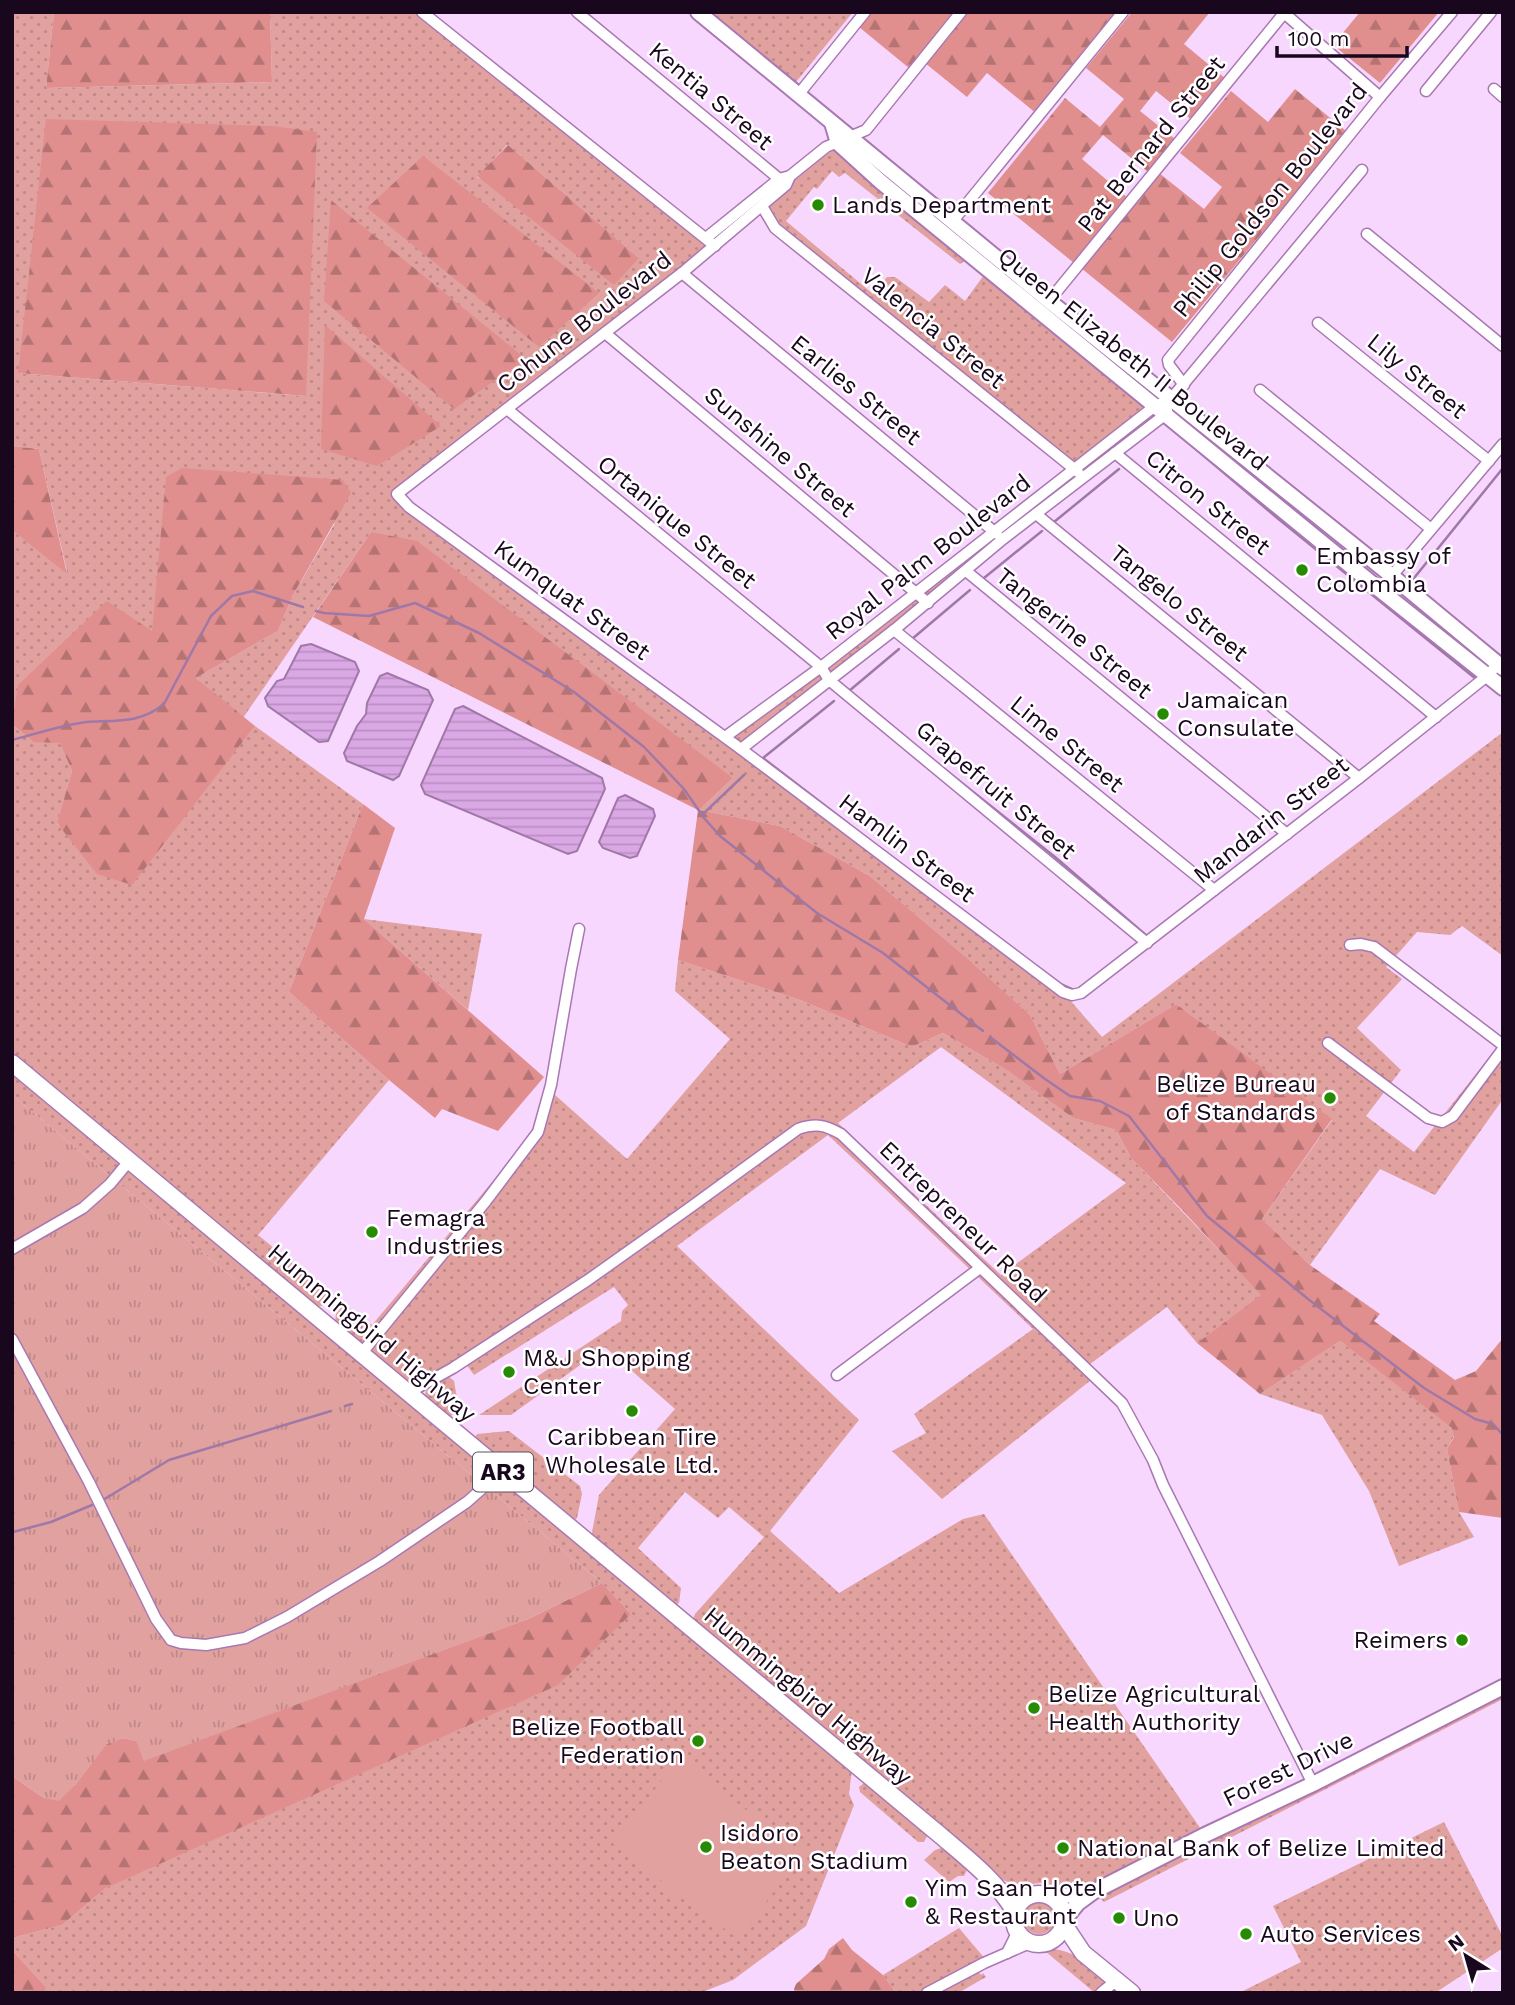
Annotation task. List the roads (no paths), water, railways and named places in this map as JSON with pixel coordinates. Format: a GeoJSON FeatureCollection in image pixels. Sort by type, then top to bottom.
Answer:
{"type":"FeatureCollection","features":[{"type":"Feature","properties":{"kind":"main road","name":"Hummingbird Highway"},"geometry":{"type":"LineString","coordinates":[[12,1063],[940,1835],[992,1881],[1016,1912]]}},
{"type":"Feature","properties":{"kind":"main road","name":"Hummingbird Highway"},"geometry":{"type":"LineString","coordinates":[[992,1881],[1042,1895]]}},
{"type":"Feature","properties":{"kind":"main road"},"geometry":{"type":"LineString","coordinates":[[1064,1922],[1058,1935],[1052,1940],[1045,1943],[1032,1942],[1021,1936],[1014,1918],[1023,1900],[1042,1895],[1060,1905],[1064,1922],[1083,1953]]}},
{"type":"Feature","properties":{"kind":"main road"},"geometry":{"type":"LineString","coordinates":[[1052,1940],[1083,1953],[1132,1993]]}},
{"type":"Feature","properties":{"kind":"street"},"geometry":{"type":"LineString","coordinates":[[422,12],[715,246]]}},
{"type":"Feature","properties":{"kind":"street","name":"Kentia Street"},"geometry":{"type":"LineString","coordinates":[[577,12],[785,180]]}},
{"type":"Feature","properties":{"kind":"street","name":"Queen Elizabeth II Boulevard"},"geometry":{"type":"LineString","coordinates":[[698,12],[832,123],[845,140],[886,176],[1160,410],[1503,688]]}},
{"type":"Feature","properties":{"kind":"street"},"geometry":{"type":"LineString","coordinates":[[798,95],[865,12]]}},
{"type":"Feature","properties":{"kind":"street","name":"Cohune Boulevard"},"geometry":{"type":"LineString","coordinates":[[706,238],[826,148],[866,130],[961,12]]}},
{"type":"Feature","properties":{"kind":"street"},"geometry":{"type":"LineString","coordinates":[[952,222],[1123,12]]}},
{"type":"Feature","properties":{"kind":"street","name":"Philip Goldson Boulevard"},"geometry":{"type":"LineString","coordinates":[[1184,385],[1168,360],[1452,12]]}},
{"type":"Feature","properties":{"kind":"street"},"geometry":{"type":"LineString","coordinates":[[1426,91],[1491,12]]}},
{"type":"Feature","properties":{"kind":"street"},"geometry":{"type":"LineString","coordinates":[[1284,13],[1380,97]]}},
{"type":"Feature","properties":{"kind":"street","name":"Pat Bernard Street"},"geometry":{"type":"LineString","coordinates":[[1049,301],[1284,13]]}},
{"type":"Feature","properties":{"kind":"street"},"geometry":{"type":"LineString","coordinates":[[1493,89],[1503,97]]}},
{"type":"Feature","properties":{"kind":"street","name":"Philip Goldson Boulevard"},"geometry":{"type":"LineString","coordinates":[[1171,398],[1362,170]]}},
{"type":"Feature","properties":{"kind":"street","name":"Queen Elizabeth II Boulevard"},"geometry":{"type":"LineString","coordinates":[[886,176],[952,222],[987,260],[1049,301],[1500,666]]}},
{"type":"Feature","properties":{"kind":"street","name":"Cohune Boulevard"},"geometry":{"type":"LineString","coordinates":[[397,494],[682,273],[762,206],[785,180]]}},
{"type":"Feature","properties":{"kind":"street","name":"Valencia Street"},"geometry":{"type":"LineString","coordinates":[[762,206],[775,228],[1084,477]]}},
{"type":"Feature","properties":{"kind":"street"},"geometry":{"type":"LineString","coordinates":[[1367,234],[1503,346]]}},
{"type":"Feature","properties":{"kind":"street","name":"Earlies Street"},"geometry":{"type":"LineString","coordinates":[[682,273],[1003,539]]}},
{"type":"Feature","properties":{"kind":"street","name":"Lily Street"},"geometry":{"type":"LineString","coordinates":[[1318,323],[1489,461]]}},
{"type":"Feature","properties":{"kind":"street","name":"Sunshine Street"},"geometry":{"type":"LineString","coordinates":[[605,333],[928,603]]}},
{"type":"Feature","properties":{"kind":"street"},"geometry":{"type":"LineString","coordinates":[[1260,390],[1431,529]]}},
{"type":"Feature","properties":{"kind":"street"},"geometry":{"type":"LineString","coordinates":[[1160,410],[1171,398]]}},
{"type":"Feature","properties":{"kind":"street","name":"Ortanique Street"},"geometry":{"type":"LineString","coordinates":[[507,409],[821,667]]}},
{"type":"Feature","properties":{"kind":"street","name":"Royal Palm Boulevard"},"geometry":{"type":"LineString","coordinates":[[724,737],[821,667],[1074,469],[1160,410]]}},
{"type":"Feature","properties":{"kind":"street","name":"Royal Palm Boulevard"},"geometry":{"type":"LineString","coordinates":[[741,749],[1115,453],[1160,410]]}},
{"type":"Feature","properties":{"kind":"street"},"geometry":{"type":"LineString","coordinates":[[1380,590],[1503,444]]}},
{"type":"Feature","properties":{"kind":"street","name":"Citron Street"},"geometry":{"type":"LineString","coordinates":[[1115,453],[1436,717]]}},
{"type":"Feature","properties":{"kind":"street","name":"Kumquat Street"},"geometry":{"type":"LineString","coordinates":[[397,494],[409,508],[724,737]]}},
{"type":"Feature","properties":{"kind":"street","name":"Tangelo Street"},"geometry":{"type":"LineString","coordinates":[[1036,514],[1359,778]]}},
{"type":"Feature","properties":{"kind":"street","name":"Tangerine Street"},"geometry":{"type":"LineString","coordinates":[[965,571],[1287,834]]}},
{"type":"Feature","properties":{"kind":"street","name":"Lime Street"},"geometry":{"type":"LineString","coordinates":[[894,630],[1214,890]]}},
{"type":"Feature","properties":{"kind":"street","name":"Mandarin Street"},"geometry":{"type":"LineString","coordinates":[[1063,992],[1072,995],[1081,993],[1500,666]]}},
{"type":"Feature","properties":{"kind":"street","name":"Grapefruit Street"},"geometry":{"type":"LineString","coordinates":[[821,667],[829,680],[1147,943]]}},
{"type":"Feature","properties":{"kind":"street","name":"Hamlin Street"},"geometry":{"type":"LineString","coordinates":[[724,737],[1063,992]]}},
{"type":"Feature","properties":{"kind":"street"},"geometry":{"type":"LineString","coordinates":[[361,1354],[486,1201],[538,1132],[551,1085],[579,929]]}},
{"type":"Feature","properties":{"kind":"street"},"geometry":{"type":"LineString","coordinates":[[1328,1043],[1428,1118],[1442,1122],[1453,1116],[1503,1047],[1374,947],[1350,945]]}},
{"type":"Feature","properties":{"kind":"street","name":"Entrepreneur Road"},"geometry":{"type":"LineString","coordinates":[[408,1393],[453,1368],[588,1280],[798,1129],[812,1124],[827,1126],[841,1134],[1122,1403],[1153,1460],[1163,1485],[1313,1784]]}},
{"type":"Feature","properties":{"kind":"street"},"geometry":{"type":"LineString","coordinates":[[12,1249],[83,1208],[110,1184],[130,1160]]}},
{"type":"Feature","properties":{"kind":"street"},"geometry":{"type":"LineString","coordinates":[[837,1376],[980,1268]]}},
{"type":"Feature","properties":{"kind":"street"},"geometry":{"type":"LineString","coordinates":[[12,1339],[83,1469],[156,1619],[171,1640],[181,1643],[206,1645],[245,1638],[287,1617],[380,1561],[467,1502],[502,1471]]}},
{"type":"Feature","properties":{"kind":"street","name":"Forest Drive"},"geometry":{"type":"LineString","coordinates":[[1064,1922],[1077,1903],[1093,1892],[1503,1687]]}},
{"type":"Feature","properties":{"kind":"street","name":"Forest Drive"},"geometry":{"type":"LineString","coordinates":[[1042,1895],[1063,1896],[1093,1892]]}},
{"type":"Feature","properties":{"kind":"street"},"geometry":{"type":"LineString","coordinates":[[1007,1953],[1018,1931]]}},
{"type":"Feature","properties":{"kind":"street"},"geometry":{"type":"LineString","coordinates":[[927,1993],[1032,1942]]}},
{"type":"Feature","properties":{"kind":"street"},"geometry":{"type":"LineString","coordinates":[[1101,1993],[1117,1980]]}},
{"type":"Feature","properties":{"kind":"waterway"},"geometry":{"type":"LineString","coordinates":[[1197,450],[1476,679]]}},
{"type":"Feature","properties":{"kind":"waterway"},"geometry":{"type":"LineString","coordinates":[[1410,583],[1503,468]]}},
{"type":"Feature","properties":{"kind":"waterway"},"geometry":{"type":"LineString","coordinates":[[1054,522],[1119,469]]}},
{"type":"Feature","properties":{"kind":"waterway"},"geometry":{"type":"LineString","coordinates":[[984,578],[1042,531]]}},
{"type":"Feature","properties":{"kind":"waterway"},"geometry":{"type":"LineString","coordinates":[[912,639],[970,590]]}},
{"type":"Feature","properties":{"kind":"waterway"},"geometry":{"type":"LineString","coordinates":[[12,740],[77,723],[136,718],[155,710],[164,704],[211,616],[232,596],[253,591],[303,607]]}},
{"type":"Feature","properties":{"kind":"waterway"},"geometry":{"type":"LineString","coordinates":[[316,611],[369,616],[415,603],[479,633],[574,692],[644,747],[684,789],[720,836],[817,913],[883,953],[983,1031]]}},
{"type":"Feature","properties":{"kind":"waterway"},"geometry":{"type":"LineString","coordinates":[[1466,628],[1503,658]]}},
{"type":"Feature","properties":{"kind":"waterway"},"geometry":{"type":"LineString","coordinates":[[849,691],[899,649]]}},
{"type":"Feature","properties":{"kind":"waterway"},"geometry":{"type":"LineString","coordinates":[[834,701],[763,758],[849,824]]}},
{"type":"Feature","properties":{"kind":"waterway"},"geometry":{"type":"LineString","coordinates":[[933,760],[1150,936]]}},
{"type":"Feature","properties":{"kind":"waterway"},"geometry":{"type":"LineString","coordinates":[[702,815],[744,775]]}},
{"type":"Feature","properties":{"kind":"waterway"},"geometry":{"type":"LineString","coordinates":[[957,906],[1022,955]]}},
{"type":"Feature","properties":{"kind":"waterway"},"geometry":{"type":"LineString","coordinates":[[1058,983],[1074,990]]}},
{"type":"Feature","properties":{"kind":"waterway"},"geometry":{"type":"LineString","coordinates":[[990,1037],[1070,1096],[1100,1101],[1129,1116],[1207,1216],[1308,1299],[1424,1388],[1475,1419],[1493,1424],[1503,1435]]}},
{"type":"Feature","properties":{"kind":"waterway"},"geometry":{"type":"LineString","coordinates":[[345,1406],[352,1404]]}},
{"type":"Feature","properties":{"kind":"waterway"},"geometry":{"type":"LineString","coordinates":[[103,1500],[169,1460],[331,1411]]}},
{"type":"Feature","properties":{"kind":"waterway"},"geometry":{"type":"LineString","coordinates":[[13,1532],[51,1522],[92,1505]]}},
{"type":"Feature","properties":{"kind":"place","name":"Lands Department"},"geometry":{"type":"Point","coordinates":[818,205]}},
{"type":"Feature","properties":{"kind":"place","name":"Embassy of Colombia"},"geometry":{"type":"Point","coordinates":[1302,570]}},
{"type":"Feature","properties":{"kind":"place","name":"Jamaican Consulate"},"geometry":{"type":"Point","coordinates":[1163,714]}},
{"type":"Feature","properties":{"kind":"place","name":"Belize Bureau of Standards"},"geometry":{"type":"Point","coordinates":[1330,1098]}},
{"type":"Feature","properties":{"kind":"place","name":"Femagra Industries"},"geometry":{"type":"Point","coordinates":[372,1232]}},
{"type":"Feature","properties":{"kind":"place","name":"M&J Shopping Center"},"geometry":{"type":"Point","coordinates":[509,1372]}},
{"type":"Feature","properties":{"kind":"place","name":"Caribbean Tire Wholesale Ltd."},"geometry":{"type":"Point","coordinates":[632,1411]}},
{"type":"Feature","properties":{"kind":"place","name":"Reimers"},"geometry":{"type":"Point","coordinates":[1462,1640]}},
{"type":"Feature","properties":{"kind":"place","name":"Belize Agricultural Health Authority"},"geometry":{"type":"Point","coordinates":[1034,1708]}},
{"type":"Feature","properties":{"kind":"place","name":"Belize Football Federation"},"geometry":{"type":"Point","coordinates":[698,1741]}},
{"type":"Feature","properties":{"kind":"place","name":"Isidoro Beaton Stadium"},"geometry":{"type":"Point","coordinates":[706,1847]}},
{"type":"Feature","properties":{"kind":"place","name":"National Bank of Belize Limited"},"geometry":{"type":"Point","coordinates":[1063,1848]}},
{"type":"Feature","properties":{"kind":"place","name":"Yim Saan Hotel & Restaurant"},"geometry":{"type":"Point","coordinates":[911,1902]}},
{"type":"Feature","properties":{"kind":"place","name":"Uno"},"geometry":{"type":"Point","coordinates":[1119,1918]}},
{"type":"Feature","properties":{"kind":"place","name":"Auto Services"},"geometry":{"type":"Point","coordinates":[1246,1934]}}]}
